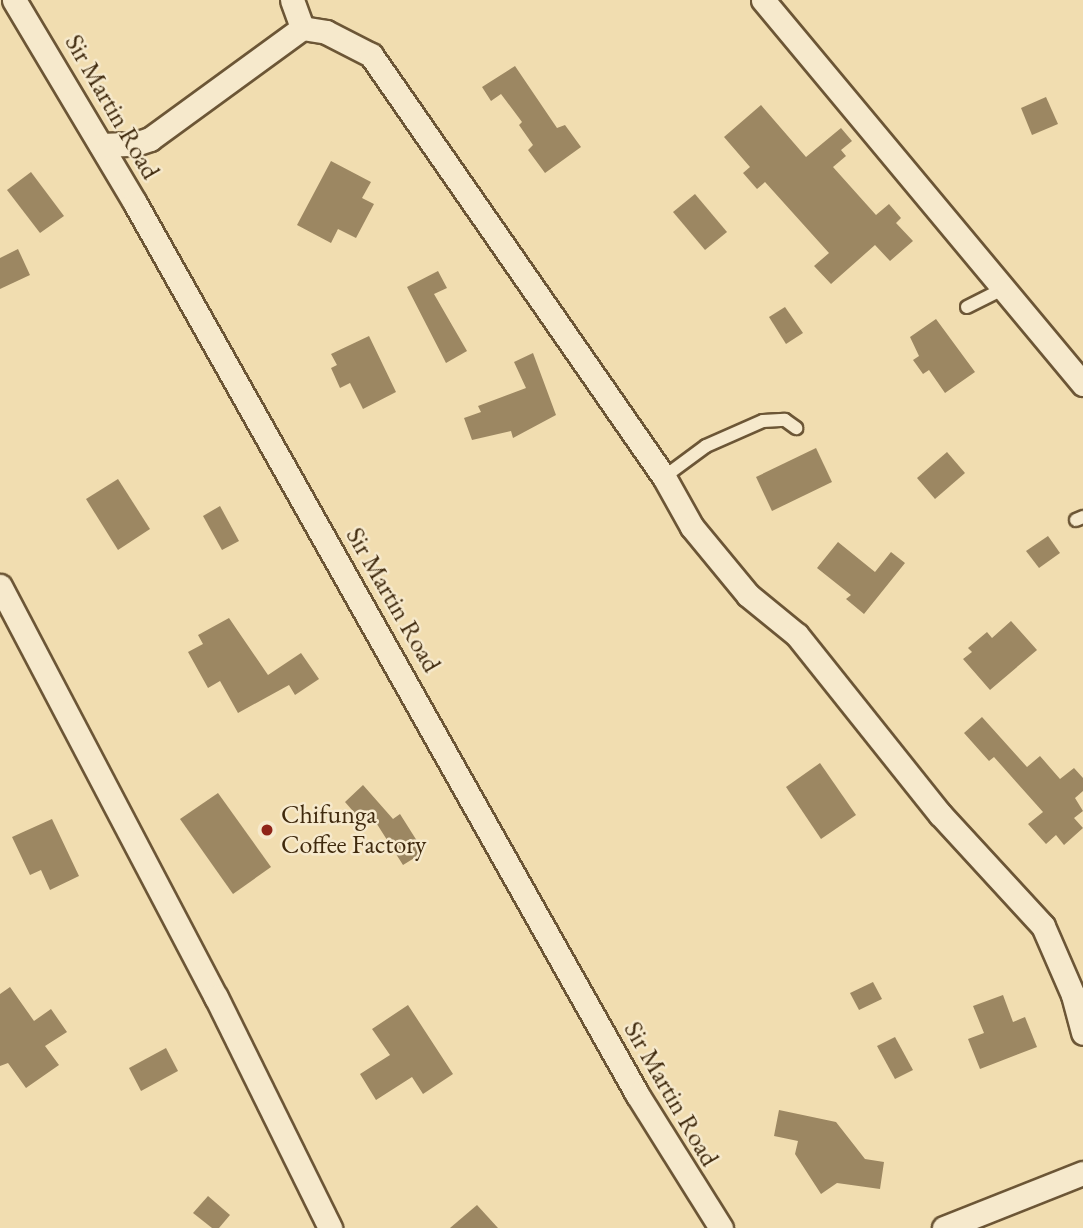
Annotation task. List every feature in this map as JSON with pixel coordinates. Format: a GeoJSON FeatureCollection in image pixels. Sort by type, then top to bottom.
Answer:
{"type":"FeatureCollection","features":[{"type":"Feature","properties":{"kind":"street","name":"Sir Martin Road"},"geometry":{"type":"LineString","coordinates":[[14,0],[101,145],[637,1094],[721,1228]]}},
{"type":"Feature","properties":{"kind":"street"},"geometry":{"type":"LineString","coordinates":[[292,0],[302,28]]}},
{"type":"Feature","properties":{"kind":"street"},"geometry":{"type":"LineString","coordinates":[[763,0],[1083,384]]}},
{"type":"Feature","properties":{"kind":"street"},"geometry":{"type":"LineString","coordinates":[[101,145],[135,144],[150,139],[302,28],[326,32],[355,45],[382,66],[664,477],[692,527],[729,574],[761,608],[797,635],[940,814],[1043,926],[1073,995],[1083,1033]]}},
{"type":"Feature","properties":{"kind":"street"},"geometry":{"type":"LineString","coordinates":[[0,586],[216,997],[330,1228]]}},
{"type":"Feature","properties":{"kind":"street"},"geometry":{"type":"LineString","coordinates":[[943,1228],[1083,1173]]}},
{"type":"Feature","properties":{"kind":"lane"},"geometry":{"type":"LineString","coordinates":[[967,307],[1005,288]]}},
{"type":"Feature","properties":{"kind":"lane"},"geometry":{"type":"LineString","coordinates":[[664,477],[706,446],[763,421],[785,420],[796,428]]}},
{"type":"Feature","properties":{"kind":"building"},"geometry":{"type":"Polygon","coordinates":[[[515,66],[557,128],[565,125],[581,147],[545,173],[528,150],[533,145],[519,125],[522,122],[501,94],[491,101],[482,87],[515,66]]]}},
{"type":"Feature","properties":{"kind":"building"},"geometry":{"type":"Polygon","coordinates":[[[1046,97],[1058,124],[1032,135],[1021,108],[1046,97]]]}},
{"type":"Feature","properties":{"kind":"building"},"geometry":{"type":"Polygon","coordinates":[[[761,105],[806,157],[841,128],[852,141],[841,150],[846,156],[833,167],[876,215],[889,204],[901,218],[896,223],[913,241],[890,261],[875,245],[831,284],[814,266],[829,253],[765,182],[757,189],[743,173],[750,167],[724,137],[761,105]]]}},
{"type":"Feature","properties":{"kind":"building"},"geometry":{"type":"Polygon","coordinates":[[[331,161],[371,182],[362,198],[374,204],[356,238],[338,229],[331,243],[297,225],[331,161]]]}},
{"type":"Feature","properties":{"kind":"building"},"geometry":{"type":"Polygon","coordinates":[[[31,172],[64,216],[40,233],[7,190],[31,172]]]}},
{"type":"Feature","properties":{"kind":"building"},"geometry":{"type":"Polygon","coordinates":[[[695,194],[727,232],[705,250],[673,212],[695,194]]]}},
{"type":"Feature","properties":{"kind":"building"},"geometry":{"type":"Polygon","coordinates":[[[18,249],[30,275],[0,289],[0,258],[18,249]]]}},
{"type":"Feature","properties":{"kind":"building"},"geometry":{"type":"Polygon","coordinates":[[[438,271],[447,288],[434,294],[467,351],[446,363],[407,287],[438,271]]]}},
{"type":"Feature","properties":{"kind":"building"},"geometry":{"type":"Polygon","coordinates":[[[785,307],[803,333],[786,344],[769,317],[785,307]]]}},
{"type":"Feature","properties":{"kind":"building"},"geometry":{"type":"Polygon","coordinates":[[[936,319],[975,372],[945,393],[929,370],[923,374],[913,360],[919,356],[910,337],[936,319]]]}},
{"type":"Feature","properties":{"kind":"building"},"geometry":{"type":"Polygon","coordinates":[[[369,336],[396,392],[363,409],[350,383],[340,388],[331,368],[337,365],[331,354],[369,336]]]}},
{"type":"Feature","properties":{"kind":"building"},"geometry":{"type":"Polygon","coordinates":[[[533,353],[556,415],[513,438],[511,431],[472,440],[464,418],[481,412],[478,406],[526,388],[514,362],[533,353]]]}},
{"type":"Feature","properties":{"kind":"building"},"geometry":{"type":"Polygon","coordinates":[[[816,448],[832,482],[772,511],[756,477],[816,448]]]}},
{"type":"Feature","properties":{"kind":"building"},"geometry":{"type":"Polygon","coordinates":[[[947,452],[965,473],[935,499],[917,478],[947,452]]]}},
{"type":"Feature","properties":{"kind":"building"},"geometry":{"type":"Polygon","coordinates":[[[118,479],[150,529],[118,550],[86,499],[118,479]]]}},
{"type":"Feature","properties":{"kind":"building"},"geometry":{"type":"Polygon","coordinates":[[[220,506],[239,541],[222,550],[203,516],[220,506]]]}},
{"type":"Feature","properties":{"kind":"building"},"geometry":{"type":"Polygon","coordinates":[[[1048,536],[1060,553],[1039,568],[1026,551],[1048,536]]]}},
{"type":"Feature","properties":{"kind":"building"},"geometry":{"type":"Polygon","coordinates":[[[838,542],[875,572],[891,552],[905,563],[864,614],[846,599],[851,595],[817,568],[838,542]]]}},
{"type":"Feature","properties":{"kind":"building"},"geometry":{"type":"Polygon","coordinates":[[[229,618],[268,675],[301,653],[319,679],[295,695],[289,685],[238,713],[220,681],[208,688],[188,652],[203,644],[198,635],[229,618]]]}},
{"type":"Feature","properties":{"kind":"building"},"geometry":{"type":"Polygon","coordinates":[[[1011,621],[1037,650],[990,690],[963,659],[972,652],[968,648],[987,632],[992,638],[1011,621]]]}},
{"type":"Feature","properties":{"kind":"building"},"geometry":{"type":"Polygon","coordinates":[[[982,717],[1027,767],[1040,756],[1060,779],[1074,768],[1083,778],[1083,791],[1075,798],[1083,811],[1074,818],[1083,828],[1064,845],[1056,835],[1046,844],[1028,824],[1043,812],[994,757],[989,761],[964,733],[982,717]]]}},
{"type":"Feature","properties":{"kind":"building"},"geometry":{"type":"Polygon","coordinates":[[[820,763],[856,815],[821,839],[786,787],[820,763]]]}},
{"type":"Feature","properties":{"kind":"building"},"geometry":{"type":"Polygon","coordinates":[[[363,785],[393,819],[400,814],[424,852],[403,865],[368,810],[359,818],[345,802],[363,785]]]}},
{"type":"Feature","properties":{"kind":"building"},"geometry":{"type":"Polygon","coordinates":[[[218,793],[271,867],[233,894],[180,819],[218,793]]]}},
{"type":"Feature","properties":{"kind":"building"},"geometry":{"type":"Polygon","coordinates":[[[52,819],[79,876],[50,890],[41,870],[30,875],[12,837],[52,819]]]}},
{"type":"Feature","properties":{"kind":"building"},"geometry":{"type":"Polygon","coordinates":[[[873,982],[882,999],[859,1010],[850,993],[873,982]]]}},
{"type":"Feature","properties":{"kind":"building"},"geometry":{"type":"Polygon","coordinates":[[[10,987],[34,1021],[51,1009],[67,1032],[45,1046],[59,1065],[26,1088],[8,1063],[0,1066],[0,994],[10,987]]]}},
{"type":"Feature","properties":{"kind":"building"},"geometry":{"type":"Polygon","coordinates":[[[1003,995],[1013,1022],[1025,1017],[1037,1047],[980,1069],[968,1039],[984,1033],[973,1006],[1003,995]]]}},
{"type":"Feature","properties":{"kind":"building"},"geometry":{"type":"Polygon","coordinates":[[[408,1005],[453,1074],[423,1094],[412,1077],[376,1100],[360,1074],[390,1055],[372,1029],[408,1005]]]}},
{"type":"Feature","properties":{"kind":"building"},"geometry":{"type":"Polygon","coordinates":[[[895,1037],[913,1070],[895,1079],[877,1046],[895,1037]]]}},
{"type":"Feature","properties":{"kind":"building"},"geometry":{"type":"Polygon","coordinates":[[[166,1048],[178,1071],[141,1091],[129,1068],[166,1048]]]}},
{"type":"Feature","properties":{"kind":"building"},"geometry":{"type":"Polygon","coordinates":[[[779,1110],[836,1122],[865,1159],[884,1162],[880,1189],[837,1183],[821,1194],[795,1154],[798,1141],[774,1136],[779,1110]]]}},
{"type":"Feature","properties":{"kind":"building"},"geometry":{"type":"Polygon","coordinates":[[[208,1196],[230,1215],[219,1228],[212,1228],[193,1213],[208,1196]]]}},
{"type":"Feature","properties":{"kind":"building"},"geometry":{"type":"Polygon","coordinates":[[[477,1205],[498,1228],[450,1228],[477,1205]]]}},
{"type":"Feature","properties":{"kind":"place","name":"Chifunga Coffee Factory"},"geometry":{"type":"Point","coordinates":[267,830]}}]}
